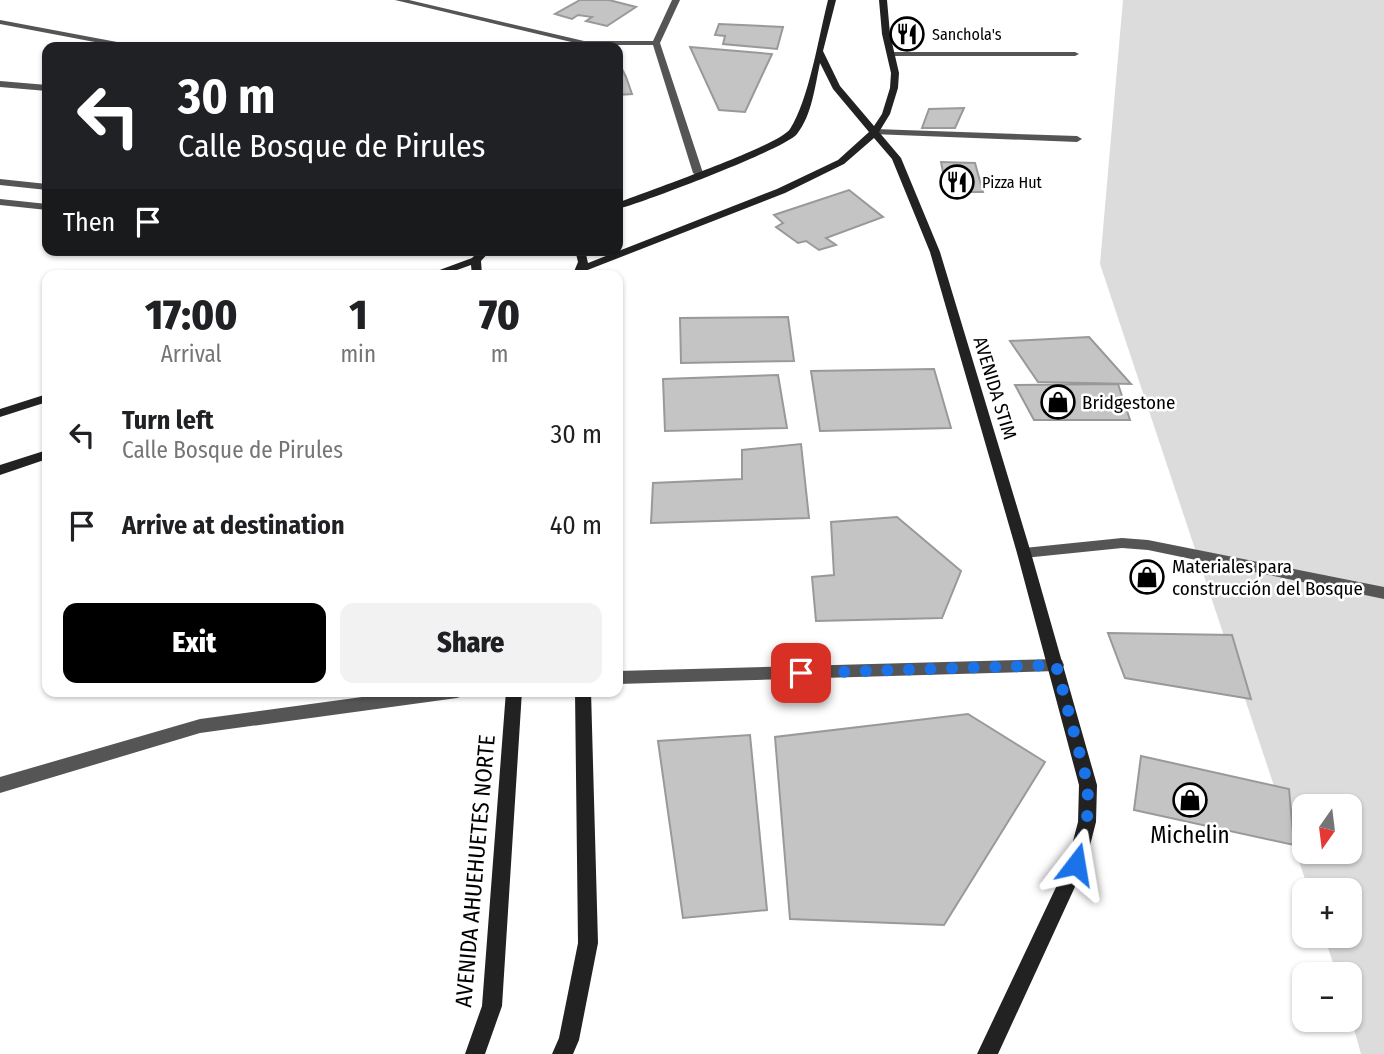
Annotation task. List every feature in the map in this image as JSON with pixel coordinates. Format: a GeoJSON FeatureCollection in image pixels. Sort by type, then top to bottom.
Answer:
{"type":"FeatureCollection","features":[{"type":"Feature","properties":{"kind":"main road"},"geometry":{"type":"LineString","coordinates":[[623,204],[755,153],[792,134],[804,112],[832,0]]}},
{"type":"Feature","properties":{"kind":"main road"},"geometry":{"type":"LineString","coordinates":[[623,254],[805,180],[841,162],[874,132],[891,101],[895,73],[886,34],[883,0]]}},
{"type":"Feature","properties":{"kind":"main road","name":"AVENIDA STIM"},"geometry":{"type":"LineString","coordinates":[[819,51],[836,87],[896,158],[935,252],[1024,553],[1088,785],[1087,822],[1076,864],[987,1054]]}},
{"type":"Feature","properties":{"kind":"main road"},"geometry":{"type":"LineString","coordinates":[[442,270],[474,256]]}},
{"type":"Feature","properties":{"kind":"main road"},"geometry":{"type":"LineString","coordinates":[[585,270],[619,256]]}},
{"type":"Feature","properties":{"kind":"main road"},"geometry":{"type":"LineString","coordinates":[[0,413],[42,400]]}},
{"type":"Feature","properties":{"kind":"main road"},"geometry":{"type":"LineString","coordinates":[[0,470],[42,456]]}},
{"type":"Feature","properties":{"kind":"main road","name":"AVENIDA AHUEHUETES NORTE"},"geometry":{"type":"LineString","coordinates":[[475,1054],[492,1006],[514,697]]}},
{"type":"Feature","properties":{"kind":"main road"},"geometry":{"type":"LineString","coordinates":[[562,1054],[569,1040],[588,943],[583,697]]}},
{"type":"Feature","properties":{"kind":"street"},"geometry":{"type":"LineString","coordinates":[[399,0],[580,42]]}},
{"type":"Feature","properties":{"kind":"street"},"geometry":{"type":"LineString","coordinates":[[676,0],[656,43],[698,173]]}},
{"type":"Feature","properties":{"kind":"street"},"geometry":{"type":"LineString","coordinates":[[0,22],[106,42]]}},
{"type":"Feature","properties":{"kind":"street"},"geometry":{"type":"LineString","coordinates":[[623,43],[656,43]]}},
{"type":"Feature","properties":{"kind":"street"},"geometry":{"type":"LineString","coordinates":[[891,54],[1075,54]]}},
{"type":"Feature","properties":{"kind":"street"},"geometry":{"type":"LineString","coordinates":[[0,84],[42,88]]}},
{"type":"Feature","properties":{"kind":"street"},"geometry":{"type":"LineString","coordinates":[[874,132],[1077,139]]}},
{"type":"Feature","properties":{"kind":"street"},"geometry":{"type":"LineString","coordinates":[[0,182],[42,186]]}},
{"type":"Feature","properties":{"kind":"street"},"geometry":{"type":"LineString","coordinates":[[0,202],[42,206]]}},
{"type":"Feature","properties":{"kind":"street"},"geometry":{"type":"LineString","coordinates":[[1024,553],[1122,543],[1149,545],[1384,593]]}},
{"type":"Feature","properties":{"kind":"street"},"geometry":{"type":"LineString","coordinates":[[623,678],[1056,665]]}},
{"type":"Feature","properties":{"kind":"street"},"geometry":{"type":"LineString","coordinates":[[0,785],[200,726],[413,697]]}},
{"type":"Feature","properties":{"kind":"shaded area"},"geometry":{"type":"Polygon","coordinates":[[[1123,0],[1384,0],[1384,1054],[1361,1054],[1355,1032],[1362,1032],[1362,962],[1333,962],[1328,948],[1362,948],[1362,878],[1305,878],[1300,864],[1362,864],[1362,794],[1292,794],[1292,840],[1100,264],[1123,0]]]}},
{"type":"Feature","properties":{"kind":"building"},"geometry":{"type":"Polygon","coordinates":[[[580,0],[609,0],[636,7],[607,26],[586,21],[592,17],[578,15],[572,19],[555,14],[580,0]]]}},
{"type":"Feature","properties":{"kind":"building"},"geometry":{"type":"Polygon","coordinates":[[[719,24],[783,27],[777,49],[723,44],[725,36],[715,35],[719,24]]]}},
{"type":"Feature","properties":{"kind":"building"},"geometry":{"type":"Polygon","coordinates":[[[690,47],[772,54],[745,112],[719,110],[690,47]]]}},
{"type":"Feature","properties":{"kind":"building"},"geometry":{"type":"Polygon","coordinates":[[[623,71],[626,77],[632,94],[623,95],[623,71]]]}},
{"type":"Feature","properties":{"kind":"building"},"geometry":{"type":"Polygon","coordinates":[[[964,108],[955,128],[922,128],[929,109],[964,108]]]}},
{"type":"Feature","properties":{"kind":"building"},"geometry":{"type":"Polygon","coordinates":[[[941,162],[975,163],[983,192],[947,192],[941,162]]]}},
{"type":"Feature","properties":{"kind":"building"},"geometry":{"type":"Polygon","coordinates":[[[849,190],[883,217],[826,238],[836,245],[819,250],[806,241],[798,243],[776,227],[783,223],[774,215],[849,190]]]}},
{"type":"Feature","properties":{"kind":"building"},"geometry":{"type":"Polygon","coordinates":[[[788,317],[794,361],[681,363],[680,318],[788,317]]]}},
{"type":"Feature","properties":{"kind":"building"},"geometry":{"type":"Polygon","coordinates":[[[1089,337],[1131,384],[1038,382],[1010,341],[1089,337]]]}},
{"type":"Feature","properties":{"kind":"building"},"geometry":{"type":"Polygon","coordinates":[[[934,369],[951,428],[820,431],[811,371],[934,369]]]}},
{"type":"Feature","properties":{"kind":"building"},"geometry":{"type":"Polygon","coordinates":[[[778,375],[787,428],[665,431],[663,379],[778,375]]]}},
{"type":"Feature","properties":{"kind":"building"},"geometry":{"type":"Polygon","coordinates":[[[1118,384],[1130,420],[1034,420],[1015,385],[1118,384]]]}},
{"type":"Feature","properties":{"kind":"building"},"geometry":{"type":"Polygon","coordinates":[[[801,444],[809,518],[651,523],[653,483],[742,479],[742,450],[801,444]]]}},
{"type":"Feature","properties":{"kind":"building"},"geometry":{"type":"Polygon","coordinates":[[[897,517],[961,571],[942,618],[816,621],[812,577],[834,575],[831,522],[897,517]]]}},
{"type":"Feature","properties":{"kind":"building"},"geometry":{"type":"Polygon","coordinates":[[[1108,633],[1232,635],[1251,699],[1125,678],[1108,633]]]}},
{"type":"Feature","properties":{"kind":"building"},"geometry":{"type":"Polygon","coordinates":[[[968,714],[1045,762],[944,925],[790,919],[775,737],[968,714]]]}},
{"type":"Feature","properties":{"kind":"building"},"geometry":{"type":"Polygon","coordinates":[[[750,735],[767,910],[683,918],[658,741],[750,735]]]}},
{"type":"Feature","properties":{"kind":"building"},"geometry":{"type":"Polygon","coordinates":[[[1141,756],[1289,789],[1292,845],[1134,810],[1141,756]]]}},
{"type":"Feature","properties":{"kind":"place","name":"Sanchola's"},"geometry":{"type":"Point","coordinates":[907,34]}},
{"type":"Feature","properties":{"kind":"place","name":"Pizza Hut"},"geometry":{"type":"Point","coordinates":[957,182]}},
{"type":"Feature","properties":{"kind":"place","name":"Bridgestone"},"geometry":{"type":"Point","coordinates":[1058,402]}},
{"type":"Feature","properties":{"kind":"place","name":"Materiales para construcción del Bosque"},"geometry":{"type":"Point","coordinates":[1147,577]}},
{"type":"Feature","properties":{"kind":"place","name":"Michelin"},"geometry":{"type":"Point","coordinates":[1190,800]}},
{"type":"Feature","properties":{"kind":"route"},"geometry":{"type":"LineString","coordinates":[[801,673],[1056,665],[1088,785],[1087,822],[1076,864]]}}]}
